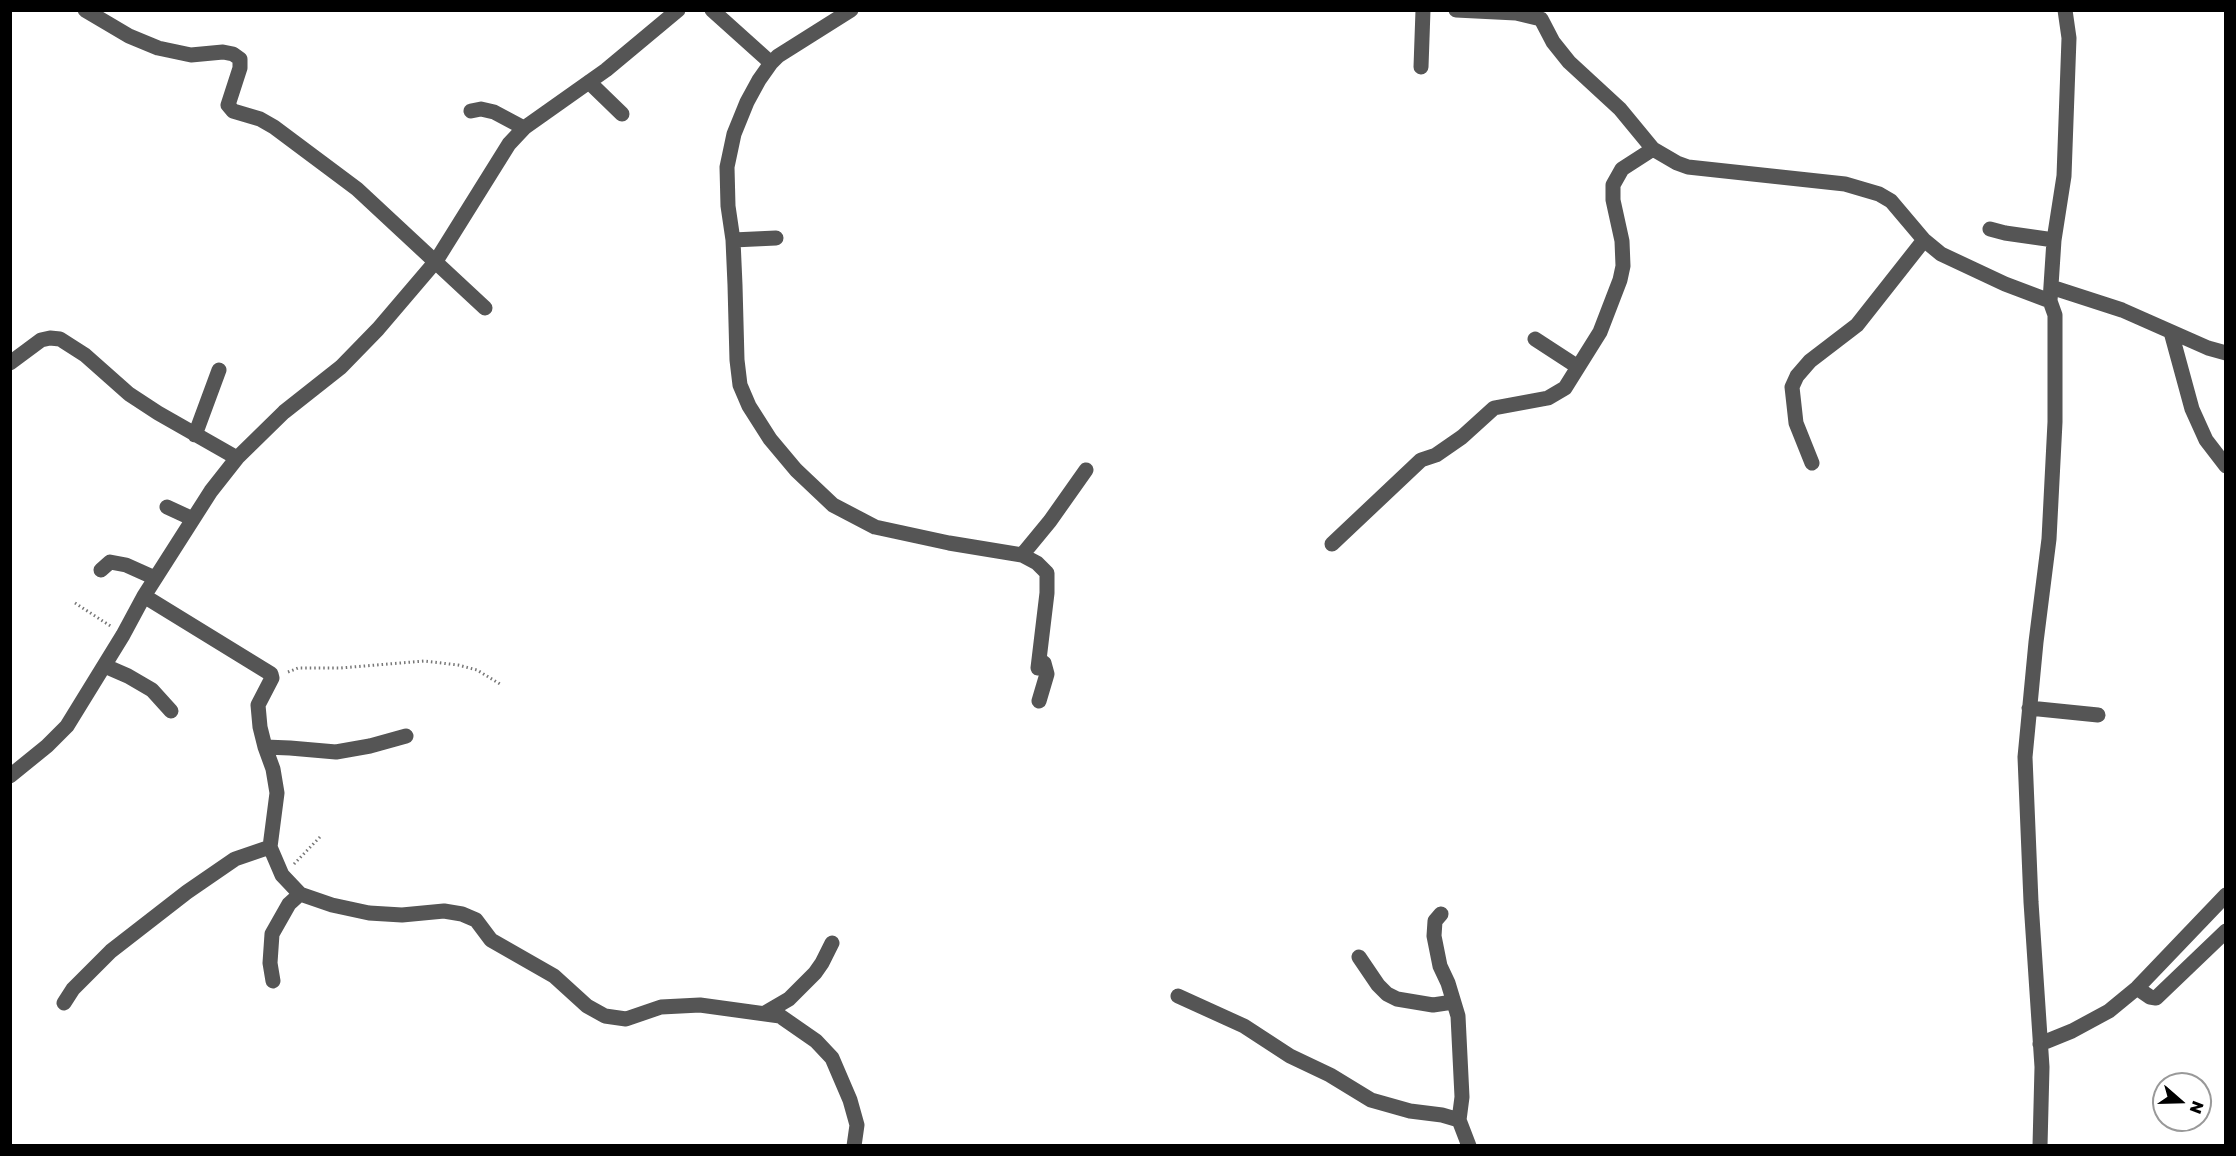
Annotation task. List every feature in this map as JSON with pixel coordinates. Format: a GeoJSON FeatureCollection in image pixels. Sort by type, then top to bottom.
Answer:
{"type":"FeatureCollection","features":[{"type":"Feature","properties":{"kind":"street"},"geometry":{"type":"LineString","coordinates":[[85,10],[129,36],[173,52],[191,55],[223,52],[233,54],[240,59],[240,68],[228,105],[233,111],[260,119],[274,127],[357,189],[485,308]]}},
{"type":"Feature","properties":{"kind":"street"},"geometry":{"type":"LineString","coordinates":[[10,776],[47,746],[67,726],[105,666],[155,578],[211,491],[237,458],[284,412],[341,367],[378,329],[436,261],[509,144],[524,128],[637,46],[678,10]]}},
{"type":"Feature","properties":{"kind":"street"},"geometry":{"type":"LineString","coordinates":[[712,10],[771,63]]}},
{"type":"Feature","properties":{"kind":"street"},"geometry":{"type":"LineString","coordinates":[[851,10],[778,56],[771,63],[747,102],[734,134],[727,167],[740,385],[749,406],[770,439],[796,470],[832,505],[875,527],[1022,555],[1037,563],[1047,573],[1047,593],[1038,668],[1044,663],[1047,674],[1040,701]]}},
{"type":"Feature","properties":{"kind":"street"},"geometry":{"type":"LineString","coordinates":[[1421,67],[1423,10]]}},
{"type":"Feature","properties":{"kind":"street"},"geometry":{"type":"LineString","coordinates":[[1456,10],[1542,15],[1553,42],[1569,62],[1620,109],[1653,149],[1662,156],[1688,167],[1845,184],[1867,190],[1891,201],[1924,240],[1941,254],[2005,284],[2122,310],[2226,353]]}},
{"type":"Feature","properties":{"kind":"street"},"geometry":{"type":"LineString","coordinates":[[2040,1146],[2042,1067],[2025,757],[2049,539],[2055,422],[2055,315],[2050,294],[2054,240],[2064,176],[2069,38],[2065,10]]}},
{"type":"Feature","properties":{"kind":"street"},"geometry":{"type":"LineString","coordinates":[[589,82],[622,114]]}},
{"type":"Feature","properties":{"kind":"street"},"geometry":{"type":"LineString","coordinates":[[471,111],[481,109],[494,112],[524,128]]}},
{"type":"Feature","properties":{"kind":"street"},"geometry":{"type":"LineString","coordinates":[[1332,544],[1421,460],[1436,455],[1462,437],[1494,408],[1548,398],[1565,388],[1600,332],[1612,304],[1623,266],[1622,241],[1612,200],[1613,185],[1622,170],[1653,149]]}},
{"type":"Feature","properties":{"kind":"street"},"geometry":{"type":"LineString","coordinates":[[1990,229],[2054,240]]}},
{"type":"Feature","properties":{"kind":"street"},"geometry":{"type":"LineString","coordinates":[[733,240],[776,238]]}},
{"type":"Feature","properties":{"kind":"street"},"geometry":{"type":"LineString","coordinates":[[1812,464],[1796,423],[1792,387],[1797,376],[1810,361],[1857,325],[1924,240]]}},
{"type":"Feature","properties":{"kind":"street"},"geometry":{"type":"LineString","coordinates":[[2171,332],[2193,409],[2206,440],[2226,466]]}},
{"type":"Feature","properties":{"kind":"street"},"geometry":{"type":"LineString","coordinates":[[10,363],[41,340],[60,339],[85,355],[129,394],[237,458]]}},
{"type":"Feature","properties":{"kind":"street"},"geometry":{"type":"LineString","coordinates":[[1535,339],[1578,368]]}},
{"type":"Feature","properties":{"kind":"street"},"geometry":{"type":"LineString","coordinates":[[195,435],[219,370]]}},
{"type":"Feature","properties":{"kind":"street"},"geometry":{"type":"LineString","coordinates":[[1022,555],[1044,529],[1086,470]]}},
{"type":"Feature","properties":{"kind":"street"},"geometry":{"type":"LineString","coordinates":[[167,507],[193,519]]}},
{"type":"Feature","properties":{"kind":"street"},"geometry":{"type":"LineString","coordinates":[[101,570],[110,562],[155,578]]}},
{"type":"Feature","properties":{"kind":"street"},"geometry":{"type":"LineString","coordinates":[[144,596],[271,674],[272,678],[258,705],[260,727],[273,769],[277,793],[270,847],[282,875],[300,894],[332,905],[369,913],[402,915],[444,911],[462,914],[476,920],[491,940],[554,976],[587,1006],[605,1016],[626,1019],[661,1007],[700,1005],[780,1016],[816,1041],[832,1058],[850,1100],[857,1125],[854,1146]]}},
{"type":"Feature","properties":{"kind":"street"},"geometry":{"type":"LineString","coordinates":[[105,666],[152,690],[171,711]]}},
{"type":"Feature","properties":{"kind":"street"},"geometry":{"type":"LineString","coordinates":[[2029,708],[2098,715]]}},
{"type":"Feature","properties":{"kind":"street"},"geometry":{"type":"LineString","coordinates":[[265,747],[336,753],[406,736]]}},
{"type":"Feature","properties":{"kind":"street"},"geometry":{"type":"LineString","coordinates":[[64,1003],[81,979],[111,951],[187,892],[235,859],[270,847]]}},
{"type":"Feature","properties":{"kind":"street"},"geometry":{"type":"LineString","coordinates":[[273,981],[270,963],[272,934],[288,904],[300,894]]}},
{"type":"Feature","properties":{"kind":"street"},"geometry":{"type":"LineString","coordinates":[[2040,1044],[2072,1031],[2109,1011],[2137,988],[2226,895]]}},
{"type":"Feature","properties":{"kind":"street"},"geometry":{"type":"LineString","coordinates":[[1441,914],[1435,921],[1434,936],[1440,966],[1454,1002],[1460,1037],[1462,1097],[1459,1120],[1469,1146]]}},
{"type":"Feature","properties":{"kind":"street"},"geometry":{"type":"LineString","coordinates":[[2137,988],[2150,997],[2156,998],[2226,931]]}},
{"type":"Feature","properties":{"kind":"street"},"geometry":{"type":"LineString","coordinates":[[765,1013],[789,999],[807,981],[822,963],[832,943]]}},
{"type":"Feature","properties":{"kind":"street"},"geometry":{"type":"LineString","coordinates":[[1359,957],[1378,985],[1387,994],[1397,999],[1433,1005],[1454,1002]]}},
{"type":"Feature","properties":{"kind":"street"},"geometry":{"type":"LineString","coordinates":[[1178,996],[1244,1026],[1290,1056],[1330,1075],[1371,1100],[1410,1111],[1442,1115],[1459,1120]]}},
{"type":"Feature","properties":{"kind":"path"},"geometry":{"type":"LineString","coordinates":[[75,603],[123,634]]}},
{"type":"Feature","properties":{"kind":"path"},"geometry":{"type":"LineString","coordinates":[[272,678],[298,668],[340,668],[424,660],[477,670],[500,684]]}},
{"type":"Feature","properties":{"kind":"path"},"geometry":{"type":"LineString","coordinates":[[282,875],[320,837]]}}]}
